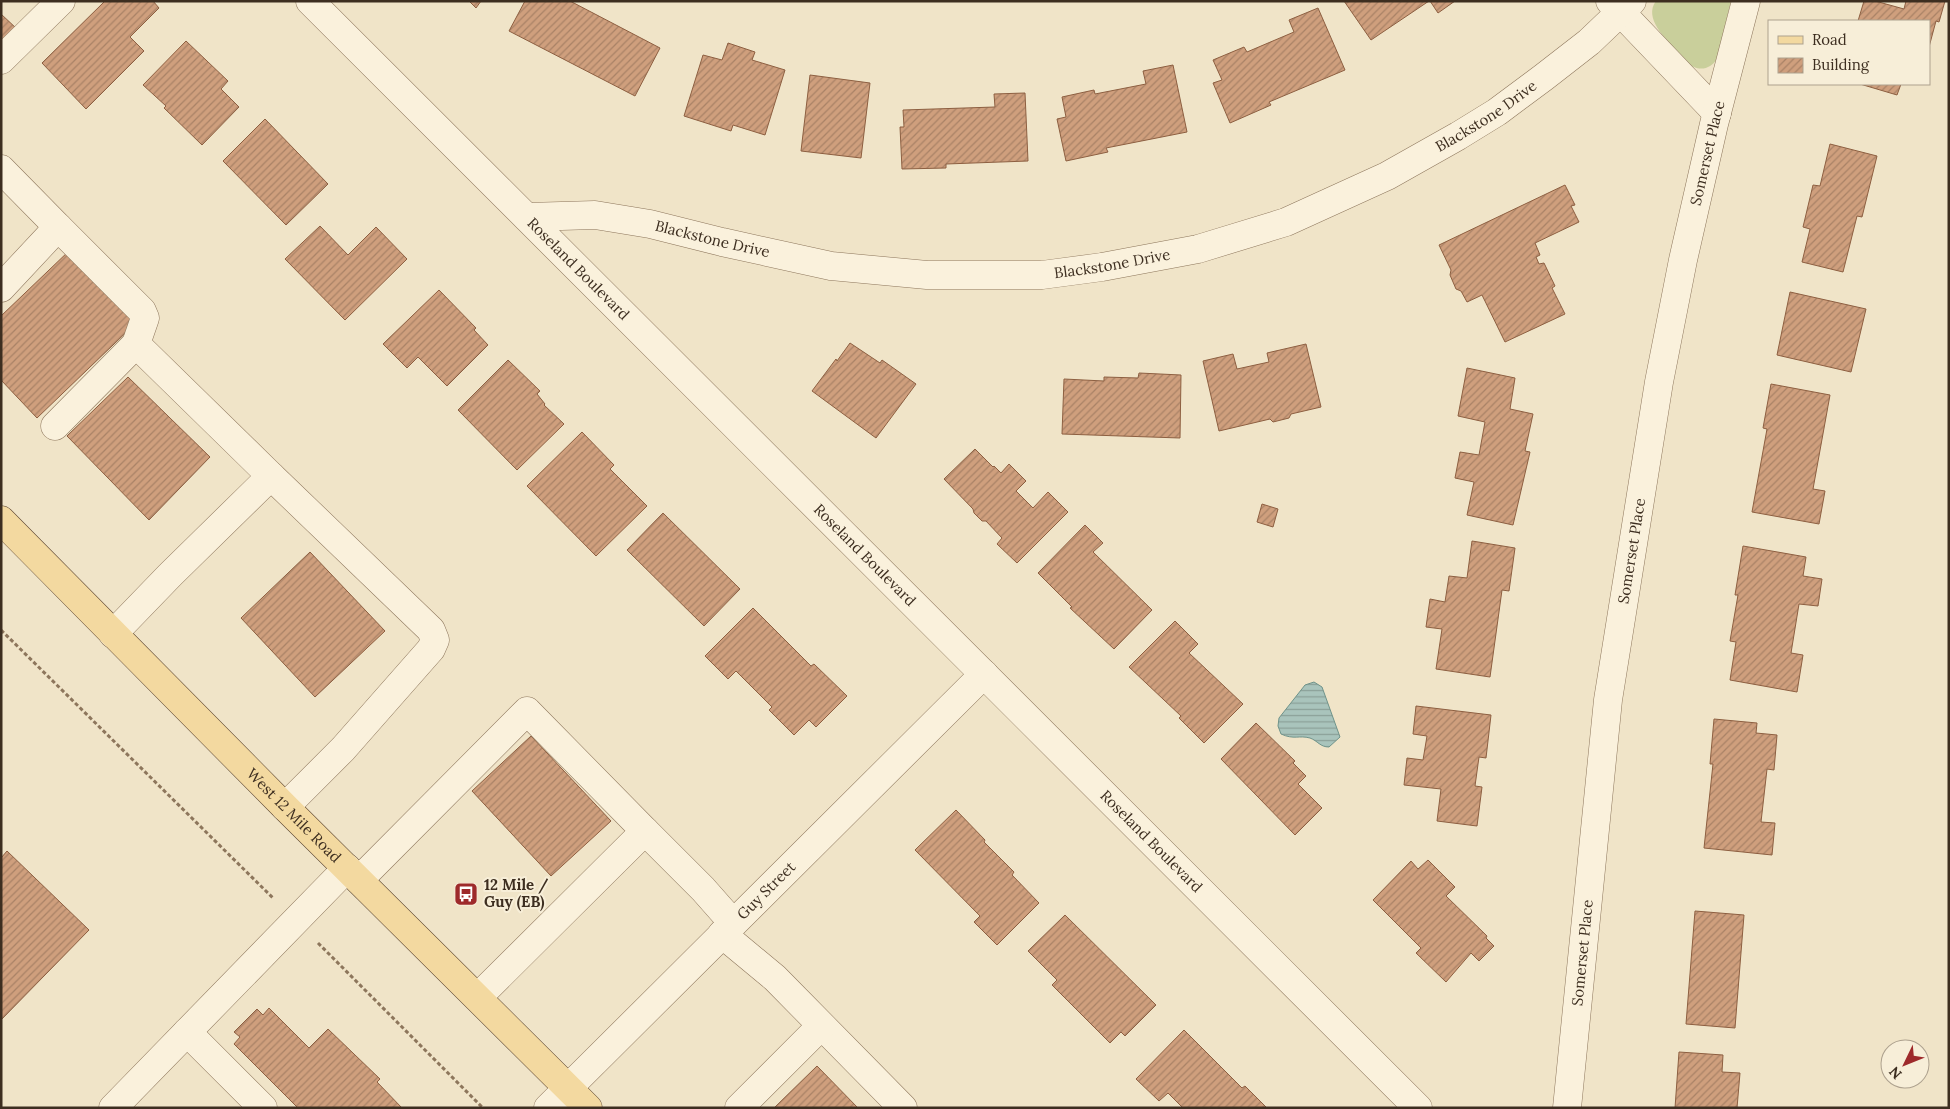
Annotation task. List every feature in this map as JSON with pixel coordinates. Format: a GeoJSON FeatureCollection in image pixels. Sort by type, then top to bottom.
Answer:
{"type":"FeatureCollection","features":[{"type":"Feature","properties":{"kind":"main road","name":"West 12 Mile Road"},"geometry":{"type":"LineString","coordinates":[[1,520],[588,1108]]}},
{"type":"Feature","properties":{"kind":"street"},"geometry":{"type":"LineString","coordinates":[[1,60],[61,1]]}},
{"type":"Feature","properties":{"kind":"street","name":"Roseland Boulevard"},"geometry":{"type":"LineString","coordinates":[[310,1],[1418,1108]]}},
{"type":"Feature","properties":{"kind":"street","name":"Somerset Place"},"geometry":{"type":"LineString","coordinates":[[1568,1108],[1608,700],[1659,382],[1717,113],[1746,1]]}},
{"type":"Feature","properties":{"kind":"street"},"geometry":{"type":"LineString","coordinates":[[1621,5],[1717,113]]}},
{"type":"Feature","properties":{"kind":"street","name":"Blackstone Drive"},"geometry":{"type":"LineString","coordinates":[[526,217],[595,215],[650,224],[831,266],[926,275],[1042,275],[1102,267],[1198,249],[1286,222],[1387,176],[1497,112],[1589,42],[1621,5]]}},
{"type":"Feature","properties":{"kind":"street"},"geometry":{"type":"LineString","coordinates":[[1,169],[142,311],[145,318],[136,344],[55,426]]}},
{"type":"Feature","properties":{"kind":"street"},"geometry":{"type":"LineString","coordinates":[[1,288],[58,228]]}},
{"type":"Feature","properties":{"kind":"street"},"geometry":{"type":"LineString","coordinates":[[136,344],[431,630],[435,640],[432,648],[343,748],[286,807]]}},
{"type":"Feature","properties":{"kind":"street"},"geometry":{"type":"LineString","coordinates":[[113,634],[271,476]]}},
{"type":"Feature","properties":{"kind":"street","name":"Guy Street"},"geometry":{"type":"LineString","coordinates":[[548,1108],[984,674]]}},
{"type":"Feature","properties":{"kind":"street"},"geometry":{"type":"LineString","coordinates":[[114,1107],[296,921],[353,874],[527,711],[703,889],[727,928],[821,1026],[904,1108]]}},
{"type":"Feature","properties":{"kind":"street"},"geometry":{"type":"LineString","coordinates":[[478,997],[645,831]]}},
{"type":"Feature","properties":{"kind":"street"},"geometry":{"type":"LineString","coordinates":[[739,1108],[821,1026]]}},
{"type":"Feature","properties":{"kind":"street"},"geometry":{"type":"LineString","coordinates":[[187,1032],[263,1108]]}},
{"type":"Feature","properties":{"kind":"path"},"geometry":{"type":"LineString","coordinates":[[1,630],[483,1108]]}},
{"type":"Feature","properties":{"kind":"green space"},"geometry":{"type":"Polygon","coordinates":[[[1656,1],[1731,1],[1717,59],[1713,64],[1707,68],[1697,68],[1691,66],[1685,60],[1662,34],[1654,21],[1652,14],[1656,1]]]}},
{"type":"Feature","properties":{"kind":"water"},"geometry":{"type":"Polygon","coordinates":[[[1314,682],[1322,687],[1340,737],[1329,747],[1323,746],[1310,738],[1289,737],[1281,734],[1278,726],[1279,718],[1305,685],[1314,682]]]}},
{"type":"Feature","properties":{"kind":"building"},"geometry":{"type":"Polygon","coordinates":[[[105,1],[153,1],[159,8],[130,37],[144,51],[86,109],[42,63],[105,1]]]}},
{"type":"Feature","properties":{"kind":"building"},"geometry":{"type":"Polygon","coordinates":[[[469,1],[481,1],[476,8],[469,1]]]}},
{"type":"Feature","properties":{"kind":"building"},"geometry":{"type":"Polygon","coordinates":[[[525,1],[570,1],[660,48],[635,96],[509,31],[525,1]]]}},
{"type":"Feature","properties":{"kind":"building"},"geometry":{"type":"Polygon","coordinates":[[[1344,1],[1429,1],[1371,40],[1344,1]]]}},
{"type":"Feature","properties":{"kind":"building"},"geometry":{"type":"Polygon","coordinates":[[[1430,1],[1455,1],[1438,13],[1430,1]]]}},
{"type":"Feature","properties":{"kind":"building"},"geometry":{"type":"Polygon","coordinates":[[[1864,1],[1875,1],[1904,9],[1906,1],[1945,1],[1939,22],[1936,21],[1930,43],[1930,20],[1858,20],[1864,1]]]}},
{"type":"Feature","properties":{"kind":"building"},"geometry":{"type":"Polygon","coordinates":[[[1318,8],[1345,70],[1269,102],[1271,105],[1230,123],[1213,83],[1222,80],[1213,60],[1244,47],[1247,52],[1294,32],[1289,20],[1318,8]]]}},
{"type":"Feature","properties":{"kind":"building"},"geometry":{"type":"Polygon","coordinates":[[[1,14],[17,29],[1,45],[1,14]]]}},
{"type":"Feature","properties":{"kind":"building"},"geometry":{"type":"Polygon","coordinates":[[[186,41],[228,81],[221,89],[239,107],[202,145],[164,108],[166,106],[143,85],[186,41]]]}},
{"type":"Feature","properties":{"kind":"building"},"geometry":{"type":"Polygon","coordinates":[[[728,43],[755,52],[752,60],[785,70],[765,135],[733,125],[731,131],[684,116],[703,55],[722,60],[728,43]]]}},
{"type":"Feature","properties":{"kind":"building"},"geometry":{"type":"Polygon","coordinates":[[[1173,65],[1187,132],[1106,148],[1108,152],[1066,161],[1057,119],[1066,117],[1062,97],[1094,90],[1095,94],[1146,84],[1143,71],[1173,65]]]}},
{"type":"Feature","properties":{"kind":"building"},"geometry":{"type":"Polygon","coordinates":[[[810,75],[870,83],[861,158],[801,151],[810,75]]]}},
{"type":"Feature","properties":{"kind":"building"},"geometry":{"type":"Polygon","coordinates":[[[1863,85],[1901,85],[1897,95],[1863,85]]]}},
{"type":"Feature","properties":{"kind":"building"},"geometry":{"type":"Polygon","coordinates":[[[1025,93],[1028,161],[946,164],[946,168],[902,169],[900,127],[904,127],[903,110],[995,107],[994,94],[1025,93]]]}},
{"type":"Feature","properties":{"kind":"building"},"geometry":{"type":"Polygon","coordinates":[[[265,119],[328,184],[286,225],[223,161],[265,119]]]}},
{"type":"Feature","properties":{"kind":"building"},"geometry":{"type":"Polygon","coordinates":[[[1830,144],[1877,156],[1862,217],[1857,216],[1843,272],[1802,262],[1810,229],[1803,227],[1813,185],[1820,186],[1830,144]]]}},
{"type":"Feature","properties":{"kind":"building"},"geometry":{"type":"Polygon","coordinates":[[[1565,185],[1575,205],[1571,206],[1579,222],[1535,243],[1540,255],[1536,257],[1539,264],[1544,263],[1555,286],[1552,288],[1565,314],[1505,342],[1482,295],[1467,302],[1461,291],[1456,289],[1450,275],[1451,270],[1439,245],[1565,185]]]}},
{"type":"Feature","properties":{"kind":"building"},"geometry":{"type":"Polygon","coordinates":[[[320,226],[348,255],[376,227],[407,259],[345,320],[285,259],[320,226]]]}},
{"type":"Feature","properties":{"kind":"building"},"geometry":{"type":"Polygon","coordinates":[[[71,249],[139,320],[37,418],[1,380],[1,316],[71,249]]]}},
{"type":"Feature","properties":{"kind":"building"},"geometry":{"type":"Polygon","coordinates":[[[439,290],[476,328],[474,330],[488,345],[447,386],[418,357],[407,368],[383,344],[439,290]]]}},
{"type":"Feature","properties":{"kind":"building"},"geometry":{"type":"Polygon","coordinates":[[[1790,292],[1866,309],[1851,372],[1777,355],[1790,292]]]}},
{"type":"Feature","properties":{"kind":"building"},"geometry":{"type":"Polygon","coordinates":[[[850,343],[880,363],[882,360],[916,384],[876,438],[812,391],[850,343]]]}},
{"type":"Feature","properties":{"kind":"building"},"geometry":{"type":"Polygon","coordinates":[[[1306,344],[1321,407],[1291,414],[1289,418],[1273,422],[1270,419],[1219,431],[1203,361],[1233,354],[1237,369],[1269,362],[1267,353],[1306,344]]]}},
{"type":"Feature","properties":{"kind":"building"},"geometry":{"type":"Polygon","coordinates":[[[508,360],[540,391],[537,394],[544,405],[564,424],[517,470],[458,410],[508,360]]]}},
{"type":"Feature","properties":{"kind":"building"},"geometry":{"type":"Polygon","coordinates":[[[1467,368],[1515,378],[1510,409],[1533,414],[1525,451],[1530,452],[1513,525],[1467,515],[1474,482],[1455,478],[1460,452],[1479,455],[1485,422],[1458,416],[1467,368]]]}},
{"type":"Feature","properties":{"kind":"building"},"geometry":{"type":"Polygon","coordinates":[[[1139,373],[1181,375],[1180,438],[1062,434],[1064,379],[1104,381],[1104,377],[1138,378],[1139,373]]]}},
{"type":"Feature","properties":{"kind":"building"},"geometry":{"type":"Polygon","coordinates":[[[128,377],[210,457],[149,520],[67,436],[128,377]]]}},
{"type":"Feature","properties":{"kind":"building"},"geometry":{"type":"Polygon","coordinates":[[[1771,384],[1830,395],[1813,489],[1825,491],[1819,524],[1752,512],[1767,429],[1763,428],[1771,384]]]}},
{"type":"Feature","properties":{"kind":"building"},"geometry":{"type":"Polygon","coordinates":[[[582,432],[614,465],[610,469],[647,506],[596,556],[527,486],[582,432]]]}},
{"type":"Feature","properties":{"kind":"building"},"geometry":{"type":"Polygon","coordinates":[[[975,449],[1001,473],[1009,464],[1026,481],[1016,491],[1033,508],[1048,492],[1068,512],[1017,563],[997,544],[1002,538],[986,521],[982,521],[974,513],[973,509],[944,479],[975,449]]]}},
{"type":"Feature","properties":{"kind":"building"},"geometry":{"type":"Polygon","coordinates":[[[1262,504],[1278,509],[1273,527],[1257,522],[1262,504]]]}},
{"type":"Feature","properties":{"kind":"building"},"geometry":{"type":"Polygon","coordinates":[[[663,513],[740,589],[704,626],[627,550],[663,513]]]}},
{"type":"Feature","properties":{"kind":"building"},"geometry":{"type":"Polygon","coordinates":[[[1085,525],[1103,543],[1093,552],[1152,610],[1114,649],[1070,608],[1072,607],[1038,573],[1085,525]]]}},
{"type":"Feature","properties":{"kind":"building"},"geometry":{"type":"Polygon","coordinates":[[[1472,541],[1515,548],[1509,591],[1502,590],[1490,677],[1436,669],[1442,629],[1426,627],[1430,599],[1445,602],[1449,576],[1467,578],[1472,541]]]}},
{"type":"Feature","properties":{"kind":"building"},"geometry":{"type":"Polygon","coordinates":[[[1743,546],[1806,557],[1803,576],[1822,579],[1818,606],[1799,604],[1791,653],[1803,655],[1797,692],[1730,680],[1736,642],[1730,641],[1738,595],[1735,595],[1743,546]]]}},
{"type":"Feature","properties":{"kind":"building"},"geometry":{"type":"Polygon","coordinates":[[[310,552],[385,631],[315,697],[241,618],[310,552]]]}},
{"type":"Feature","properties":{"kind":"building"},"geometry":{"type":"Polygon","coordinates":[[[753,608],[811,666],[814,664],[847,696],[816,727],[809,720],[794,735],[769,710],[772,707],[736,671],[728,679],[705,656],[753,608]]]}},
{"type":"Feature","properties":{"kind":"building"},"geometry":{"type":"Polygon","coordinates":[[[1175,621],[1198,644],[1189,653],[1243,704],[1204,743],[1179,718],[1181,716],[1129,667],[1175,621]]]}},
{"type":"Feature","properties":{"kind":"building"},"geometry":{"type":"Polygon","coordinates":[[[1416,706],[1491,715],[1486,758],[1479,757],[1475,786],[1482,787],[1477,826],[1437,821],[1441,789],[1404,785],[1407,758],[1423,760],[1427,736],[1413,734],[1416,706]]]}},
{"type":"Feature","properties":{"kind":"building"},"geometry":{"type":"Polygon","coordinates":[[[1714,719],[1757,723],[1756,733],[1777,735],[1774,770],[1767,769],[1761,822],[1775,823],[1772,855],[1704,848],[1713,764],[1710,764],[1714,719]]]}},
{"type":"Feature","properties":{"kind":"building"},"geometry":{"type":"Polygon","coordinates":[[[1256,723],[1295,761],[1293,763],[1306,776],[1298,784],[1322,808],[1295,835],[1221,759],[1256,723]]]}},
{"type":"Feature","properties":{"kind":"building"},"geometry":{"type":"Polygon","coordinates":[[[531,736],[611,821],[551,876],[472,791],[531,736]]]}},
{"type":"Feature","properties":{"kind":"building"},"geometry":{"type":"Polygon","coordinates":[[[956,810],[1014,872],[1012,875],[1039,903],[997,945],[974,922],[980,916],[915,850],[956,810]]]}},
{"type":"Feature","properties":{"kind":"building"},"geometry":{"type":"Polygon","coordinates":[[[7,851],[89,930],[1,1020],[1,858],[7,851]]]}},
{"type":"Feature","properties":{"kind":"building"},"geometry":{"type":"Polygon","coordinates":[[[1428,860],[1455,887],[1446,896],[1487,936],[1486,938],[1494,946],[1479,961],[1471,953],[1446,982],[1416,953],[1421,948],[1373,900],[1411,861],[1418,869],[1428,860]]]}},
{"type":"Feature","properties":{"kind":"building"},"geometry":{"type":"Polygon","coordinates":[[[1695,911],[1744,915],[1735,1028],[1686,1024],[1695,911]]]}},
{"type":"Feature","properties":{"kind":"building"},"geometry":{"type":"Polygon","coordinates":[[[1065,915],[1156,1005],[1125,1036],[1121,1032],[1110,1043],[1052,985],[1057,980],[1028,951],[1065,915]]]}},
{"type":"Feature","properties":{"kind":"building"},"geometry":{"type":"Polygon","coordinates":[[[269,1008],[309,1048],[328,1029],[380,1079],[377,1082],[402,1108],[298,1108],[234,1044],[240,1037],[234,1032],[257,1009],[263,1015],[269,1008]]]}},
{"type":"Feature","properties":{"kind":"building"},"geometry":{"type":"Polygon","coordinates":[[[1184,1030],[1242,1088],[1245,1086],[1267,1108],[1183,1108],[1168,1093],[1159,1101],[1136,1079],[1184,1030]]]}},
{"type":"Feature","properties":{"kind":"building"},"geometry":{"type":"Polygon","coordinates":[[[1679,1052],[1723,1055],[1722,1072],[1740,1073],[1737,1108],[1675,1108],[1679,1052]]]}},
{"type":"Feature","properties":{"kind":"building"},"geometry":{"type":"Polygon","coordinates":[[[817,1066],[858,1108],[774,1108],[817,1066]]]}},
{"type":"Feature","properties":{"kind":"place","name":"12 Mile / Guy (EB)"},"geometry":{"type":"Point","coordinates":[466,894]}}]}
